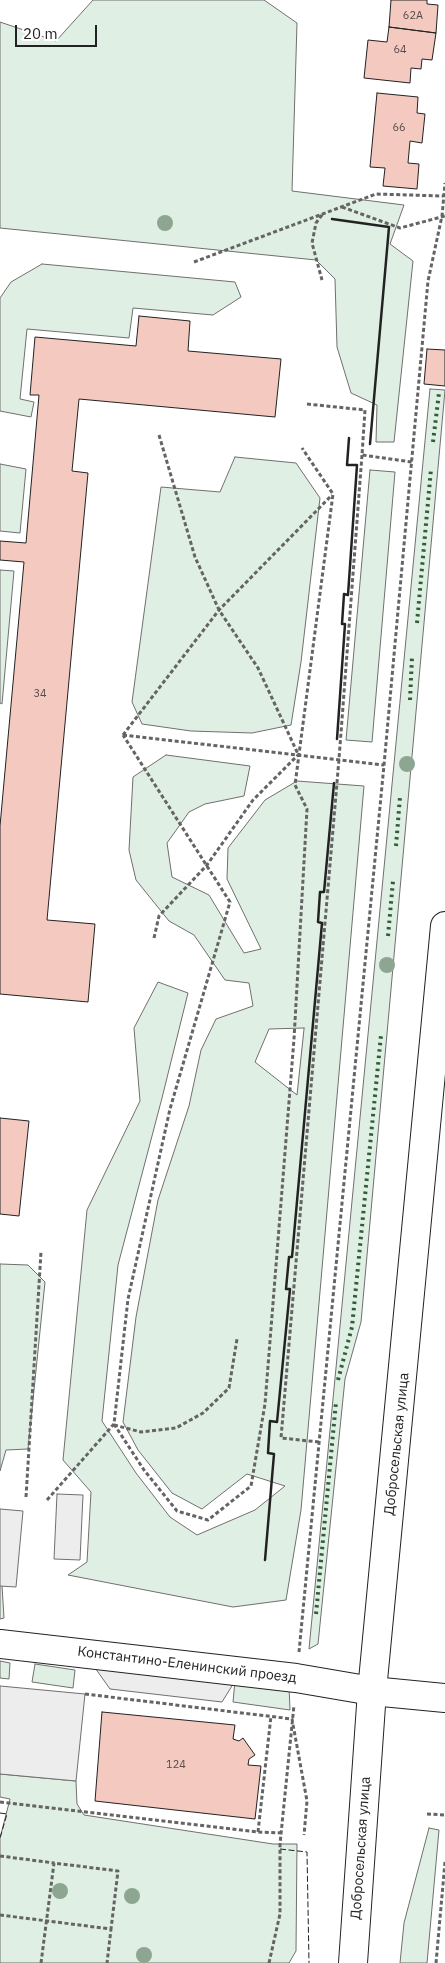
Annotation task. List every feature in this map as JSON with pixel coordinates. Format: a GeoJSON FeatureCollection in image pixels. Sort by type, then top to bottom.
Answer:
{"type":"FeatureCollection","features":[{"type":"Feature","properties":{"kind":"main road","name":"Добросельская улица"},"geometry":{"type":"LineString","coordinates":[[353,1963],[372,1691],[443,977],[445,926]]}},
{"type":"Feature","properties":{"kind":"main road","name":"Константино-Еленинский проезд"},"geometry":{"type":"LineString","coordinates":[[0,1644],[296,1678],[372,1691],[445,1698]]}},
{"type":"Feature","properties":{"kind":"path"},"geometry":{"type":"LineString","coordinates":[[269,1963],[280,1914],[282,1833],[292,1719],[384,764],[428,281],[443,216],[445,183]]}},
{"type":"Feature","properties":{"kind":"path"},"geometry":{"type":"LineString","coordinates":[[194,262],[376,194],[443,196]]}},
{"type":"Feature","properties":{"kind":"path"},"geometry":{"type":"LineString","coordinates":[[342,207],[400,228],[443,216]]}},
{"type":"Feature","properties":{"kind":"path"},"geometry":{"type":"LineString","coordinates":[[322,214],[316,224],[312,244],[322,280]]}},
{"type":"Feature","properties":{"kind":"path"},"geometry":{"type":"LineString","coordinates":[[307,404],[365,410],[339,760],[281,1438],[319,1442]]}},
{"type":"Feature","properties":{"kind":"path"},"geometry":{"type":"LineString","coordinates":[[159,435],[195,557],[219,610],[258,668],[299,755]]}},
{"type":"Feature","properties":{"kind":"path"},"geometry":{"type":"LineString","coordinates":[[114,1424],[144,1470],[177,1511],[208,1520],[251,1486],[265,1404],[294,1039],[308,809],[295,786],[333,494],[302,448]]}},
{"type":"Feature","properties":{"kind":"path"},"geometry":{"type":"LineString","coordinates":[[362,455],[412,462]]}},
{"type":"Feature","properties":{"kind":"path"},"geometry":{"type":"LineString","coordinates":[[123,735],[219,610],[333,494]]}},
{"type":"Feature","properties":{"kind":"path"},"geometry":{"type":"LineString","coordinates":[[123,735],[384,764]]}},
{"type":"Feature","properties":{"kind":"path"},"geometry":{"type":"LineString","coordinates":[[48,1500],[114,1424],[128,1300],[153,1185],[170,1109],[230,902],[123,735]]}},
{"type":"Feature","properties":{"kind":"path"},"geometry":{"type":"LineString","coordinates":[[154,938],[159,916],[207,865],[253,800],[299,755]]}},
{"type":"Feature","properties":{"kind":"path"},"geometry":{"type":"LineString","coordinates":[[26,1497],[41,1252]]}},
{"type":"Feature","properties":{"kind":"path"},"geometry":{"type":"LineString","coordinates":[[114,1424],[141,1432],[176,1428],[203,1413],[229,1388],[237,1339]]}},
{"type":"Feature","properties":{"kind":"path"},"geometry":{"type":"LineString","coordinates":[[85,1694],[292,1719]]}},
{"type":"Feature","properties":{"kind":"path"},"geometry":{"type":"LineString","coordinates":[[258,1832],[270,1716]]}},
{"type":"Feature","properties":{"kind":"path"},"geometry":{"type":"LineString","coordinates":[[292,1719],[307,1801],[304,1835]]}},
{"type":"Feature","properties":{"kind":"path"},"geometry":{"type":"LineString","coordinates":[[0,1802],[258,1832],[282,1833]]}},
{"type":"Feature","properties":{"kind":"path"},"geometry":{"type":"LineString","coordinates":[[427,1814],[445,1815]]}},
{"type":"Feature","properties":{"kind":"path"},"geometry":{"type":"LineString","coordinates":[[0,1856],[118,1871],[107,1963]]}},
{"type":"Feature","properties":{"kind":"path"},"geometry":{"type":"LineString","coordinates":[[436,1963],[445,1862]]}},
{"type":"Feature","properties":{"kind":"path"},"geometry":{"type":"LineString","coordinates":[[41,1963],[54,1863]]}},
{"type":"Feature","properties":{"kind":"path"},"geometry":{"type":"LineString","coordinates":[[0,1915],[111,1929]]}},
{"type":"Feature","properties":{"kind":"green space"},"geometry":{"type":"Polygon","coordinates":[[[93,0],[264,0],[297,23],[292,191],[404,205],[390,244],[413,261],[394,442],[376,442],[377,405],[351,393],[337,347],[335,279],[316,260],[0,228],[0,22],[56,41],[93,0]]]}},
{"type":"Feature","properties":{"kind":"green space"},"geometry":{"type":"Polygon","coordinates":[[[42,264],[235,282],[241,297],[213,315],[133,308],[129,338],[27,329],[20,399],[34,402],[31,417],[0,411],[0,298],[11,282],[42,264]]]}},
{"type":"Feature","properties":{"kind":"green space"},"geometry":{"type":"Polygon","coordinates":[[[430,389],[445,390],[361,1322],[345,1379],[318,1644],[309,1649],[430,389]]]}},
{"type":"Feature","properties":{"kind":"green space"},"geometry":{"type":"Polygon","coordinates":[[[235,457],[296,463],[320,498],[301,662],[291,725],[252,733],[191,731],[142,724],[132,702],[161,487],[220,492],[235,457]]]}},
{"type":"Feature","properties":{"kind":"green space"},"geometry":{"type":"Polygon","coordinates":[[[0,464],[26,469],[20,533],[0,531],[0,464]]]}},
{"type":"Feature","properties":{"kind":"green space"},"geometry":{"type":"Polygon","coordinates":[[[370,470],[395,472],[372,742],[346,740],[370,470]]]}},
{"type":"Feature","properties":{"kind":"green space"},"geometry":{"type":"Polygon","coordinates":[[[0,570],[14,571],[2,704],[0,703],[0,570]]]}},
{"type":"Feature","properties":{"kind":"green space"},"geometry":{"type":"Polygon","coordinates":[[[166,755],[250,766],[244,796],[205,804],[189,812],[167,843],[172,877],[209,895],[244,953],[261,949],[227,879],[228,848],[265,800],[297,781],[364,786],[301,1510],[286,1600],[233,1607],[68,1575],[87,1562],[91,1492],[63,1460],[87,1210],[140,1101],[134,1028],[158,982],[188,993],[118,1265],[102,1421],[136,1473],[170,1517],[197,1535],[255,1510],[285,1486],[247,1474],[202,1509],[172,1493],[138,1450],[123,1422],[136,1317],[158,1200],[189,1106],[201,1050],[216,1019],[253,1006],[249,983],[225,980],[194,935],[169,921],[136,880],[129,850],[133,777],[166,755]],[[304,1028],[269,1029],[255,1062],[297,1095],[304,1028]]]}},
{"type":"Feature","properties":{"kind":"green space"},"geometry":{"type":"Polygon","coordinates":[[[0,1264],[28,1265],[45,1282],[28,1449],[6,1450],[0,1471],[0,1264]]]}},
{"type":"Feature","properties":{"kind":"green space"},"geometry":{"type":"Polygon","coordinates":[[[0,1554],[4,1618],[0,1619],[0,1554]]]}},
{"type":"Feature","properties":{"kind":"green space"},"geometry":{"type":"Polygon","coordinates":[[[0,1661],[10,1663],[9,1679],[0,1678],[0,1661]]]}},
{"type":"Feature","properties":{"kind":"green space"},"geometry":{"type":"Polygon","coordinates":[[[35,1664],[75,1670],[73,1688],[32,1682],[35,1664]]]}},
{"type":"Feature","properties":{"kind":"green space"},"geometry":{"type":"Polygon","coordinates":[[[235,1681],[289,1686],[290,1710],[233,1702],[235,1681]]]}},
{"type":"Feature","properties":{"kind":"green space"},"geometry":{"type":"Polygon","coordinates":[[[0,1774],[76,1781],[77,1804],[84,1815],[273,1844],[297,1844],[296,1951],[289,1963],[0,1963],[0,1838],[10,1799],[0,1797],[0,1774]]]}},
{"type":"Feature","properties":{"kind":"green space"},"geometry":{"type":"Polygon","coordinates":[[[429,1828],[439,1830],[427,1963],[400,1963],[404,1923],[429,1828]]]}},
{"type":"Feature","properties":{"kind":"shaded area"},"geometry":{"type":"Polygon","coordinates":[[[57,1494],[83,1495],[80,1560],[54,1559],[57,1494]]]}},
{"type":"Feature","properties":{"kind":"shaded area"},"geometry":{"type":"Polygon","coordinates":[[[0,1509],[23,1511],[16,1587],[0,1586],[0,1509]]]}},
{"type":"Feature","properties":{"kind":"shaded area"},"geometry":{"type":"Polygon","coordinates":[[[93,1665],[235,1681],[222,1702],[110,1689],[93,1665]]]}},
{"type":"Feature","properties":{"kind":"shaded area"},"geometry":{"type":"Polygon","coordinates":[[[0,1686],[85,1694],[76,1781],[0,1774],[0,1686]]]}},
{"type":"Feature","properties":{"kind":"building"},"geometry":{"type":"Polygon","coordinates":[[[391,0],[427,0],[427,4],[438,5],[436,33],[389,27],[391,0]]]}},
{"type":"Feature","properties":{"kind":"building"},"geometry":{"type":"Polygon","coordinates":[[[389,27],[436,33],[432,60],[422,59],[421,69],[411,68],[410,83],[364,78],[368,40],[387,42],[389,27]]]}},
{"type":"Feature","properties":{"kind":"building"},"geometry":{"type":"Polygon","coordinates":[[[377,93],[418,97],[417,113],[425,114],[422,143],[410,141],[408,163],[419,164],[417,189],[383,186],[385,168],[370,167],[377,93]]]}},
{"type":"Feature","properties":{"kind":"building"},"geometry":{"type":"Polygon","coordinates":[[[139,316],[190,321],[188,351],[281,359],[275,417],[79,399],[72,471],[88,473],[47,920],[95,924],[88,1002],[0,994],[0,826],[24,562],[0,560],[0,541],[26,543],[39,395],[30,395],[35,337],[136,346],[139,316]]]}},
{"type":"Feature","properties":{"kind":"building"},"geometry":{"type":"Polygon","coordinates":[[[427,349],[445,350],[445,386],[424,384],[427,349]]]}},
{"type":"Feature","properties":{"kind":"building"},"geometry":{"type":"Polygon","coordinates":[[[0,1118],[29,1121],[19,1216],[0,1214],[0,1118]]]}},
{"type":"Feature","properties":{"kind":"building"},"geometry":{"type":"Polygon","coordinates":[[[102,1712],[235,1725],[233,1739],[239,1741],[243,1738],[255,1755],[249,1759],[248,1765],[261,1766],[255,1819],[95,1801],[102,1712]]]}},
{"type":"Feature","properties":{"kind":"hedge"},"geometry":{"type":"LineString","coordinates":[[433,442],[439,393]]}},
{"type":"Feature","properties":{"kind":"hedge"},"geometry":{"type":"LineString","coordinates":[[417,623],[431,469]]}},
{"type":"Feature","properties":{"kind":"hedge"},"geometry":{"type":"LineString","coordinates":[[410,700],[412,657]]}},
{"type":"Feature","properties":{"kind":"hedge"},"geometry":{"type":"LineString","coordinates":[[396,846],[400,797]]}},
{"type":"Feature","properties":{"kind":"hedge"},"geometry":{"type":"LineString","coordinates":[[388,936],[393,881]]}},
{"type":"Feature","properties":{"kind":"hedge"},"geometry":{"type":"LineString","coordinates":[[338,1380],[352,1327],[381,1035]]}},
{"type":"Feature","properties":{"kind":"hedge"},"geometry":{"type":"LineString","coordinates":[[316,1614],[336,1402]]}},
{"type":"Feature","properties":{"kind":"fence"},"geometry":{"type":"LineString","coordinates":[[0,1813],[7,1814],[0,1838]]}},
{"type":"Feature","properties":{"kind":"fence"},"geometry":{"type":"LineString","coordinates":[[280,1849],[307,1852],[309,1963]]}},
{"type":"Feature","properties":{"kind":"wall"},"geometry":{"type":"LineString","coordinates":[[332,219],[389,227],[370,444]]}},
{"type":"Feature","properties":{"kind":"wall"},"geometry":{"type":"LineString","coordinates":[[337,739],[345,624],[342,624],[344,594],[348,595],[357,465],[347,465],[349,438]]}},
{"type":"Feature","properties":{"kind":"wall"},"geometry":{"type":"LineString","coordinates":[[265,1560],[274,1454],[268,1453],[270,1421],[277,1422],[290,1289],[286,1289],[289,1257],[292,1257],[322,923],[318,922],[320,892],[324,892],[334,783]]}}]}
